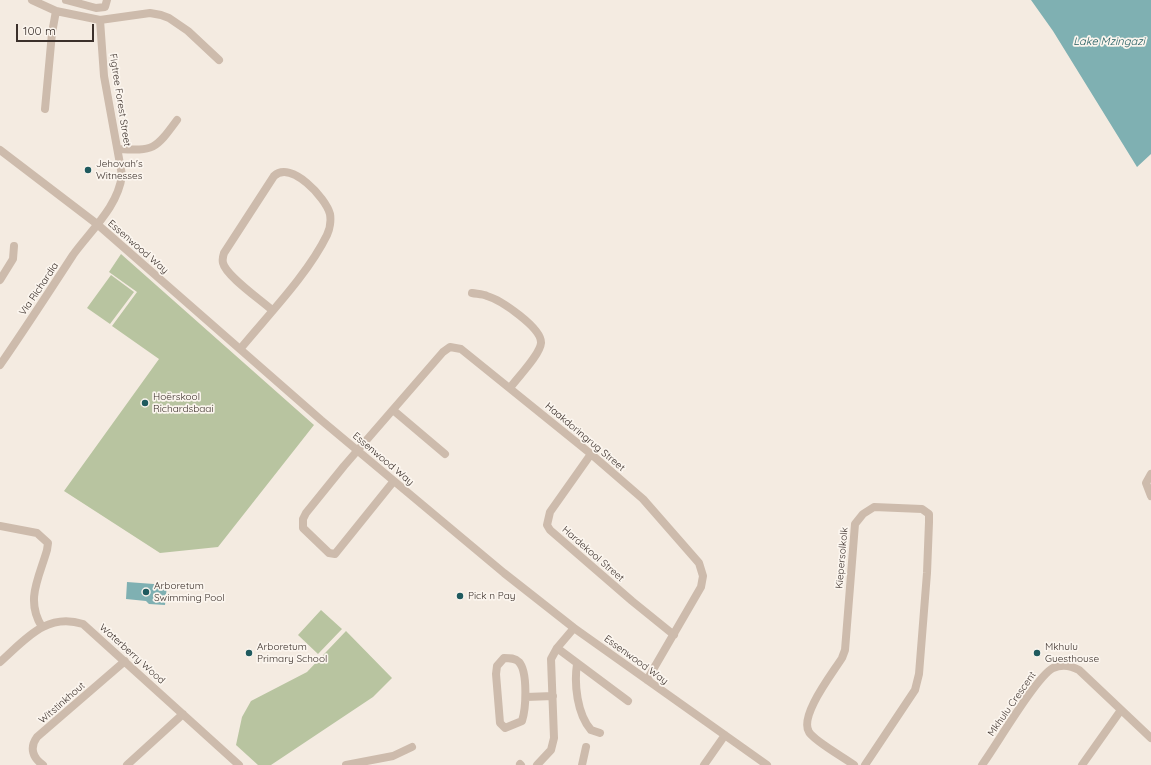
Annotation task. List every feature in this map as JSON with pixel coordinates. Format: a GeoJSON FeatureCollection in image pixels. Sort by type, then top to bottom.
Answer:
{"type":"FeatureCollection","features":[{"type":"Feature","properties":{"kind":"street"},"geometry":{"type":"LineString","coordinates":[[32,0],[56,11],[100,20],[150,13],[161,15],[169,18],[188,31],[219,60]]}},
{"type":"Feature","properties":{"kind":"street"},"geometry":{"type":"LineString","coordinates":[[66,0],[100,9],[105,7],[107,0]]}},
{"type":"Feature","properties":{"kind":"street"},"geometry":{"type":"LineString","coordinates":[[45,109],[52,33],[56,11]]}},
{"type":"Feature","properties":{"kind":"street","name":"Figtree Forest Street"},"geometry":{"type":"LineString","coordinates":[[97,224],[113,203],[120,189],[122,175],[104,76],[100,20]]}},
{"type":"Feature","properties":{"kind":"street"},"geometry":{"type":"LineString","coordinates":[[118,149],[141,150],[153,148],[162,141],[177,120]]}},
{"type":"Feature","properties":{"kind":"street","name":"Essenwood Way"},"geometry":{"type":"LineString","coordinates":[[0,150],[97,224],[393,482],[574,628],[767,765]]}},
{"type":"Feature","properties":{"kind":"street"},"geometry":{"type":"LineString","coordinates":[[241,348],[302,274],[328,233],[330,221],[327,207],[314,190],[296,174],[290,172],[280,172],[274,176],[224,253],[223,259],[226,268],[234,278],[272,310]]}},
{"type":"Feature","properties":{"kind":"street","name":"Via Richardia"},"geometry":{"type":"LineString","coordinates":[[0,365],[74,254],[97,224]]}},
{"type":"Feature","properties":{"kind":"street"},"geometry":{"type":"LineString","coordinates":[[0,280],[13,259],[14,246]]}},
{"type":"Feature","properties":{"kind":"street"},"geometry":{"type":"LineString","coordinates":[[472,293],[487,296],[507,306],[539,334],[541,342],[538,350],[510,388]]}},
{"type":"Feature","properties":{"kind":"street","name":"Haakdoringrug Street"},"geometry":{"type":"LineString","coordinates":[[393,482],[337,552],[332,554],[327,551],[305,530],[303,519],[358,451],[443,352],[450,347],[458,347],[591,454],[652,508],[699,563],[703,576],[701,587],[647,680]]}},
{"type":"Feature","properties":{"kind":"street"},"geometry":{"type":"LineString","coordinates":[[393,410],[445,454]]}},
{"type":"Feature","properties":{"kind":"street","name":"Hardekool Street"},"geometry":{"type":"LineString","coordinates":[[591,454],[550,512],[547,525],[550,530],[626,596],[674,635]]}},
{"type":"Feature","properties":{"kind":"street"},"geometry":{"type":"LineString","coordinates":[[1151,474],[1146,483],[1151,496]]}},
{"type":"Feature","properties":{"kind":"street","name":"Kiepersolkolk"},"geometry":{"type":"LineString","coordinates":[[854,765],[810,733],[806,724],[810,710],[842,658],[845,650],[855,524],[863,514],[874,507],[922,509],[929,514],[929,518],[927,573],[919,674],[914,690],[865,765]]}},
{"type":"Feature","properties":{"kind":"street"},"geometry":{"type":"LineString","coordinates":[[0,526],[37,533],[48,543],[34,591],[33,602],[34,612],[42,627]]}},
{"type":"Feature","properties":{"kind":"street","name":"Waterberry Wood"},"geometry":{"type":"LineString","coordinates":[[0,662],[42,627],[58,621],[67,620],[83,624],[238,765]]}},
{"type":"Feature","properties":{"kind":"street"},"geometry":{"type":"LineString","coordinates":[[537,765],[551,750],[555,728],[551,664],[553,654],[574,628]]}},
{"type":"Feature","properties":{"kind":"street"},"geometry":{"type":"LineString","coordinates":[[557,648],[628,701]]}},
{"type":"Feature","properties":{"kind":"street"},"geometry":{"type":"LineString","coordinates":[[504,658],[511,658],[520,663],[526,696],[523,717],[520,723],[507,728],[502,727],[496,674],[497,666],[504,658]]}},
{"type":"Feature","properties":{"kind":"street","name":"Witstinkhout"},"geometry":{"type":"LineString","coordinates":[[43,765],[36,758],[32,750],[33,744],[37,737],[125,661]]}},
{"type":"Feature","properties":{"kind":"street"},"geometry":{"type":"LineString","coordinates":[[577,664],[576,684],[584,716],[591,730],[600,733]]}},
{"type":"Feature","properties":{"kind":"street","name":"Mkhulu Crescent"},"geometry":{"type":"LineString","coordinates":[[982,765],[1038,682],[1052,669],[1067,665],[1079,670],[1151,738]]}},
{"type":"Feature","properties":{"kind":"street"},"geometry":{"type":"LineString","coordinates":[[526,696],[552,696]]}},
{"type":"Feature","properties":{"kind":"street"},"geometry":{"type":"LineString","coordinates":[[1082,765],[1121,710]]}},
{"type":"Feature","properties":{"kind":"street"},"geometry":{"type":"LineString","coordinates":[[127,765],[183,714]]}},
{"type":"Feature","properties":{"kind":"street"},"geometry":{"type":"LineString","coordinates":[[704,765],[725,735]]}},
{"type":"Feature","properties":{"kind":"street"},"geometry":{"type":"LineString","coordinates":[[346,765],[393,756],[412,747]]}},
{"type":"Feature","properties":{"kind":"street"},"geometry":{"type":"LineString","coordinates":[[582,765],[586,747]]}},
{"type":"Feature","properties":{"kind":"green space","name":"Hoërskool Richardsbaai"},"geometry":{"type":"Polygon","coordinates":[[[121,254],[314,425],[218,547],[160,553],[64,491],[159,359],[112,326],[137,292],[109,272],[121,254]]]}},
{"type":"Feature","properties":{"kind":"green space"},"geometry":{"type":"Polygon","coordinates":[[[111,275],[134,292],[110,324],[87,308],[111,275]]]}},
{"type":"Feature","properties":{"kind":"green space"},"geometry":{"type":"Polygon","coordinates":[[[321,610],[342,629],[318,654],[298,635],[321,610]]]}},
{"type":"Feature","properties":{"kind":"green space"},"geometry":{"type":"Polygon","coordinates":[[[346,631],[392,678],[373,697],[271,765],[258,765],[236,745],[242,717],[251,701],[307,672],[346,631]]]}},
{"type":"Feature","properties":{"kind":"water","name":"Lake Mzingazi"},"geometry":{"type":"Polygon","coordinates":[[[1031,0],[1151,0],[1151,154],[1137,167],[1053,31],[1031,0]]]}},
{"type":"Feature","properties":{"kind":"water","name":"Arboretum Swimming Pool"},"geometry":{"type":"Polygon","coordinates":[[[127,582],[167,585],[165,605],[149,604],[146,601],[126,599],[127,582]]]}},
{"type":"Feature","properties":{"kind":"place","name":"Jehovah's Witnesses"},"geometry":{"type":"Point","coordinates":[88,170]}},
{"type":"Feature","properties":{"kind":"place","name":"Hoërskool Richardsbaai"},"geometry":{"type":"Point","coordinates":[145,403]}},
{"type":"Feature","properties":{"kind":"place","name":"Arboretum Swimming Pool"},"geometry":{"type":"Point","coordinates":[146,592]}},
{"type":"Feature","properties":{"kind":"place","name":"Pick n Pay"},"geometry":{"type":"Point","coordinates":[460,596]}},
{"type":"Feature","properties":{"kind":"place","name":"Arboretum Primary School"},"geometry":{"type":"Point","coordinates":[249,653]}},
{"type":"Feature","properties":{"kind":"place","name":"Mkhulu Guesthouse"},"geometry":{"type":"Point","coordinates":[1037,653]}}]}
